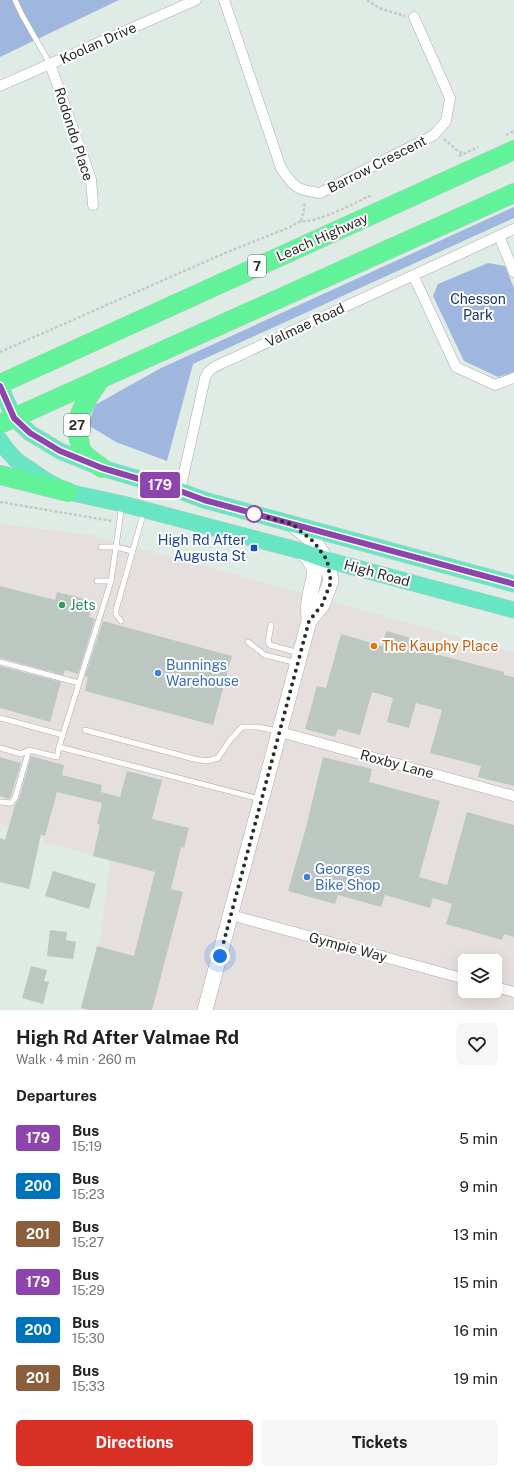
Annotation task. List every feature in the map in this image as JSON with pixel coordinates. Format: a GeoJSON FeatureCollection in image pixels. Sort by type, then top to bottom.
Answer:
{"type":"FeatureCollection","features":[{"type":"Feature","properties":{"kind":"highway","name":"Leach Highway"},"geometry":{"type":"LineString","coordinates":[[0,385],[508,143]]}},
{"type":"Feature","properties":{"kind":"highway"},"geometry":{"type":"LineString","coordinates":[[7,421],[514,193]]}},
{"type":"Feature","properties":{"kind":"highway","name":"27"},"geometry":{"type":"LineString","coordinates":[[101,378],[79,416],[77,436],[82,452],[102,468]]}},
{"type":"Feature","properties":{"kind":"highway"},"geometry":{"type":"LineString","coordinates":[[0,476],[68,492]]}},
{"type":"Feature","properties":{"kind":"main road","name":"High Road"},"geometry":{"type":"LineString","coordinates":[[0,385],[7,421],[60,451],[102,468],[180,491],[204,500],[514,584]]}},
{"type":"Feature","properties":{"kind":"main road","name":"High Road"},"geometry":{"type":"LineString","coordinates":[[0,440],[16,460],[47,481],[68,492],[123,504],[301,551],[327,560],[514,610]]}},
{"type":"Feature","properties":{"kind":"street","name":"Koolan Drive"},"geometry":{"type":"LineString","coordinates":[[0,86],[196,0]]}},
{"type":"Feature","properties":{"kind":"street"},"geometry":{"type":"LineString","coordinates":[[224,0],[281,168],[296,188],[306,191]]}},
{"type":"Feature","properties":{"kind":"street","name":"Barrow Crescent"},"geometry":{"type":"LineString","coordinates":[[306,191],[320,193],[437,133],[446,121],[450,98],[414,17]]}},
{"type":"Feature","properties":{"kind":"street","name":"Rodondo Place"},"geometry":{"type":"LineString","coordinates":[[50,64],[91,179],[93,205]]}},
{"type":"Feature","properties":{"kind":"street","name":"Valmae Road"},"geometry":{"type":"LineString","coordinates":[[180,491],[205,378],[208,372],[214,367],[514,229]]}},
{"type":"Feature","properties":{"kind":"street"},"geometry":{"type":"LineString","coordinates":[[499,236],[514,272]]}},
{"type":"Feature","properties":{"kind":"street"},"geometry":{"type":"LineString","coordinates":[[413,275],[456,367],[496,385],[514,378]]}},
{"type":"Feature","properties":{"kind":"street"},"geometry":{"type":"LineString","coordinates":[[292,524],[314,542],[327,560],[331,582]]}},
{"type":"Feature","properties":{"kind":"street"},"geometry":{"type":"LineString","coordinates":[[205,1010],[309,621],[309,602],[315,577],[314,566],[310,559],[301,551]]}},
{"type":"Feature","properties":{"kind":"street"},"geometry":{"type":"LineString","coordinates":[[309,621],[322,605],[331,582],[341,572],[357,567]]}},
{"type":"Feature","properties":{"kind":"street","name":"Roxby Lane"},"geometry":{"type":"LineString","coordinates":[[280,732],[514,796]]}},
{"type":"Feature","properties":{"kind":"street","name":"Gympie Way"},"geometry":{"type":"LineString","coordinates":[[231,915],[458,977]]}},
{"type":"Feature","properties":{"kind":"street"},"geometry":{"type":"LineString","coordinates":[[502,989],[514,992]]}},
{"type":"Feature","properties":{"kind":"lane"},"geometry":{"type":"LineString","coordinates":[[15,0],[50,64]]}},
{"type":"Feature","properties":{"kind":"lane"},"geometry":{"type":"LineString","coordinates":[[0,748],[21,754],[29,750],[57,757],[111,581],[123,504]]}},
{"type":"Feature","properties":{"kind":"lane"},"geometry":{"type":"LineString","coordinates":[[121,621],[116,615],[116,610],[144,510]]}},
{"type":"Feature","properties":{"kind":"lane"},"geometry":{"type":"LineString","coordinates":[[101,547],[116,547],[132,551]]}},
{"type":"Feature","properties":{"kind":"lane"},"geometry":{"type":"LineString","coordinates":[[96,581],[111,581]]}},
{"type":"Feature","properties":{"kind":"lane"},"geometry":{"type":"LineString","coordinates":[[271,626],[268,640],[270,645],[299,658]]}},
{"type":"Feature","properties":{"kind":"lane"},"geometry":{"type":"LineString","coordinates":[[248,642],[265,655],[299,658]]}},
{"type":"Feature","properties":{"kind":"lane"},"geometry":{"type":"LineString","coordinates":[[0,662],[79,683]]}},
{"type":"Feature","properties":{"kind":"lane"},"geometry":{"type":"LineString","coordinates":[[0,718],[63,735]]}},
{"type":"Feature","properties":{"kind":"lane"},"geometry":{"type":"LineString","coordinates":[[86,730],[194,759],[207,761],[218,758],[230,740],[242,727],[257,726],[280,732]]}},
{"type":"Feature","properties":{"kind":"lane"},"geometry":{"type":"LineString","coordinates":[[59,747],[262,800]]}},
{"type":"Feature","properties":{"kind":"lane"},"geometry":{"type":"LineString","coordinates":[[0,802],[11,803],[15,798],[29,750]]}},
{"type":"Feature","properties":{"kind":"path"},"geometry":{"type":"LineString","coordinates":[[367,0],[379,8],[398,15]]}},
{"type":"Feature","properties":{"kind":"path"},"geometry":{"type":"LineString","coordinates":[[508,143],[514,131]]}},
{"type":"Feature","properties":{"kind":"path"},"geometry":{"type":"LineString","coordinates":[[437,133],[459,152],[464,153]]}},
{"type":"Feature","properties":{"kind":"path"},"geometry":{"type":"LineString","coordinates":[[458,157],[484,145]]}},
{"type":"Feature","properties":{"kind":"path"},"geometry":{"type":"LineString","coordinates":[[0,352],[225,253],[298,224],[301,221],[303,214],[306,191]]}},
{"type":"Feature","properties":{"kind":"path"},"geometry":{"type":"LineString","coordinates":[[301,221],[307,222],[322,217],[379,192]]}},
{"type":"Feature","properties":{"kind":"path"},"geometry":{"type":"LineString","coordinates":[[0,502],[121,522]]}},
{"type":"Feature","properties":{"kind":"shaded area"},"geometry":{"type":"Polygon","coordinates":[[[0,524],[92,535],[514,652],[514,1010],[80,1010],[101,936],[110,860],[44,842],[44,836],[0,824],[0,524]]]}},
{"type":"Feature","properties":{"kind":"green space"},"geometry":{"type":"Polygon","coordinates":[[[0,0],[119,0],[0,57],[0,0]]]}},
{"type":"Feature","properties":{"kind":"green space"},"geometry":{"type":"Polygon","coordinates":[[[514,207],[514,218],[193,364],[167,461],[116,442],[88,425],[95,405],[161,368],[514,207]]]}},
{"type":"Feature","properties":{"kind":"green space","name":"Chesson Park"},"geometry":{"type":"Polygon","coordinates":[[[488,263],[505,266],[514,288],[514,372],[498,377],[464,361],[433,296],[438,284],[488,263]]]}},
{"type":"Feature","properties":{"kind":"building"},"geometry":{"type":"Polygon","coordinates":[[[0,586],[55,600],[57,592],[93,601],[89,617],[95,619],[78,674],[65,670],[63,675],[0,658],[0,586]]]}},
{"type":"Feature","properties":{"kind":"building","name":"Bunnings Warehouse"},"geometry":{"type":"Polygon","coordinates":[[[103,621],[232,656],[213,725],[85,691],[88,677],[85,676],[103,621]]]}},
{"type":"Feature","properties":{"kind":"building"},"geometry":{"type":"Polygon","coordinates":[[[386,631],[430,643],[428,652],[504,672],[504,675],[514,677],[514,786],[478,777],[481,766],[430,753],[442,710],[416,703],[409,728],[387,722],[393,698],[372,692],[360,735],[338,729],[335,737],[305,729],[317,686],[326,688],[341,634],[382,646],[386,631]]]}},
{"type":"Feature","properties":{"kind":"building"},"geometry":{"type":"Polygon","coordinates":[[[0,666],[61,682],[50,722],[0,708],[0,666]]]}},
{"type":"Feature","properties":{"kind":"building"},"geometry":{"type":"Polygon","coordinates":[[[31,756],[64,765],[62,775],[102,785],[101,792],[120,797],[127,771],[162,780],[152,819],[189,828],[184,848],[181,847],[171,889],[183,892],[152,1010],[90,1010],[81,1008],[97,946],[134,956],[155,872],[93,856],[100,825],[97,824],[102,803],[57,792],[45,836],[41,835],[29,889],[0,882],[0,838],[5,840],[15,805],[19,799],[31,756]]]}},
{"type":"Feature","properties":{"kind":"building"},"geometry":{"type":"Polygon","coordinates":[[[0,757],[21,763],[9,799],[0,796],[0,757]]]}},
{"type":"Feature","properties":{"kind":"building"},"geometry":{"type":"Polygon","coordinates":[[[323,757],[372,769],[369,782],[440,801],[419,877],[447,885],[467,812],[514,825],[514,937],[504,934],[502,940],[446,924],[452,904],[433,898],[430,908],[385,895],[381,907],[338,895],[335,904],[288,891],[305,831],[323,757]]]}},
{"type":"Feature","properties":{"kind":"building"},"geometry":{"type":"Polygon","coordinates":[[[53,871],[96,884],[89,909],[45,896],[53,871]]]}},
{"type":"Feature","properties":{"kind":"building"},"geometry":{"type":"Polygon","coordinates":[[[50,930],[67,932],[66,940],[76,942],[73,959],[47,956],[50,930]]]}},
{"type":"Feature","properties":{"kind":"building"},"geometry":{"type":"Polygon","coordinates":[[[31,966],[47,970],[44,981],[49,982],[43,1004],[22,998],[31,966]]]}},
{"type":"Feature","properties":{"kind":"bus line","name":"179"},"geometry":{"type":"LineString","coordinates":[[0,386],[14,418],[30,433],[60,451],[102,468],[180,491],[204,500],[514,584]]}},
{"type":"Feature","properties":{"kind":"place","name":"High Rd After Augusta St"},"geometry":{"type":"Point","coordinates":[254,548]}},
{"type":"Feature","properties":{"kind":"place","name":"Jets"},"geometry":{"type":"Point","coordinates":[62,605]}},
{"type":"Feature","properties":{"kind":"place","name":"The Kauphy Place"},"geometry":{"type":"Point","coordinates":[374,646]}},
{"type":"Feature","properties":{"kind":"place","name":"Bunnings Warehouse"},"geometry":{"type":"Point","coordinates":[158,673]}},
{"type":"Feature","properties":{"kind":"place","name":"Georges Bike Shop"},"geometry":{"type":"Point","coordinates":[307,877]}},
{"type":"Feature","properties":{"kind":"route"},"geometry":{"type":"LineString","coordinates":[[220,956],[309,621],[322,605],[331,582],[327,560],[314,542],[292,524],[248,512],[254,514]]}}]}
